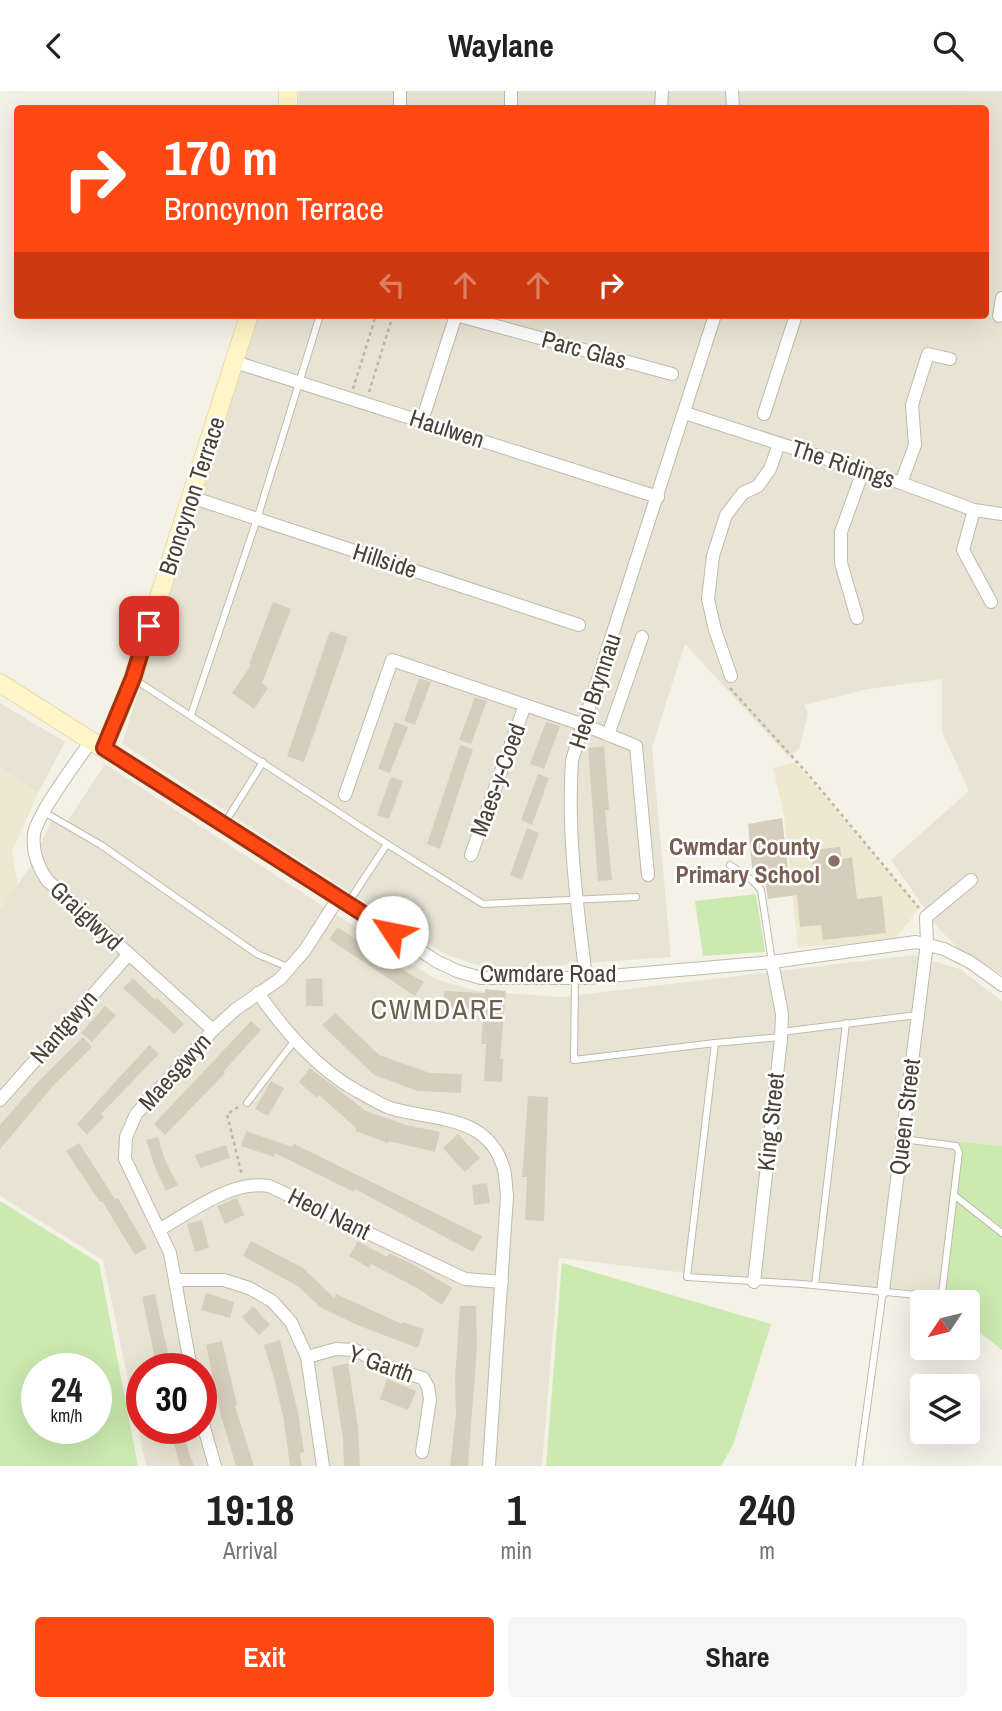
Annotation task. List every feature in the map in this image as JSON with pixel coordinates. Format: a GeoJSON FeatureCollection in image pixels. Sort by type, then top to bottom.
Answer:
{"type":"FeatureCollection","features":[{"type":"Feature","properties":{"kind":"street"},"geometry":{"type":"LineString","coordinates":[[999,316],[1002,298]]}},
{"type":"Feature","properties":{"kind":"street","name":"Broncynon Terrace"},"geometry":{"type":"LineString","coordinates":[[98,745],[133,678],[248,319]]}},
{"type":"Feature","properties":{"kind":"street","name":"Parc Glas"},"geometry":{"type":"LineString","coordinates":[[422,421],[455,319]]}},
{"type":"Feature","properties":{"kind":"street","name":"Parc Glas"},"geometry":{"type":"LineString","coordinates":[[471,319],[672,374]]}},
{"type":"Feature","properties":{"kind":"street","name":"Heol Brynnau"},"geometry":{"type":"LineString","coordinates":[[580,978],[569,802],[572,760],[659,497],[714,319]]}},
{"type":"Feature","properties":{"kind":"street"},"geometry":{"type":"LineString","coordinates":[[764,414],[795,319]]}},
{"type":"Feature","properties":{"kind":"street"},"geometry":{"type":"LineString","coordinates":[[901,483],[915,445],[912,405],[928,354],[950,359]]}},
{"type":"Feature","properties":{"kind":"street","name":"Haulwen"},"geometry":{"type":"LineString","coordinates":[[235,362],[659,497]]}},
{"type":"Feature","properties":{"kind":"street"},"geometry":{"type":"LineString","coordinates":[[773,387],[788,390]]}},
{"type":"Feature","properties":{"kind":"street","name":"The Ridings"},"geometry":{"type":"LineString","coordinates":[[685,413],[901,483],[974,510],[1002,514]]}},
{"type":"Feature","properties":{"kind":"street"},"geometry":{"type":"LineString","coordinates":[[731,675],[715,630],[708,599],[713,557],[726,515],[743,493],[758,486],[770,469],[779,444]]}},
{"type":"Feature","properties":{"kind":"street"},"geometry":{"type":"LineString","coordinates":[[857,618],[841,563],[841,531],[863,471]]}},
{"type":"Feature","properties":{"kind":"street","name":"Hillside"},"geometry":{"type":"LineString","coordinates":[[191,497],[579,625]]}},
{"type":"Feature","properties":{"kind":"street"},"geometry":{"type":"LineString","coordinates":[[974,510],[963,550],[991,602]]}},
{"type":"Feature","properties":{"kind":"street"},"geometry":{"type":"LineString","coordinates":[[608,735],[642,637]]}},
{"type":"Feature","properties":{"kind":"street"},"geometry":{"type":"LineString","coordinates":[[345,795],[392,660],[584,725],[636,746],[648,875]]}},
{"type":"Feature","properties":{"kind":"street","name":"Cwmdare Road"},"geometry":{"type":"LineString","coordinates":[[0,683],[436,961],[481,978],[580,978],[772,963],[902,943],[926,943]]}},
{"type":"Feature","properties":{"kind":"street","name":"Maes-y-Coed"},"geometry":{"type":"LineString","coordinates":[[471,855],[525,705]]}},
{"type":"Feature","properties":{"kind":"street","name":"Graiglwyd"},"geometry":{"type":"LineString","coordinates":[[98,745],[44,812],[34,835],[37,866],[47,880],[213,1030]]}},
{"type":"Feature","properties":{"kind":"street"},"geometry":{"type":"LineString","coordinates":[[926,916],[971,880]]}},
{"type":"Feature","properties":{"kind":"street","name":"Maesgwyn"},"geometry":{"type":"LineString","coordinates":[[188,1353],[170,1253],[125,1159],[126,1137],[136,1114],[213,1030],[236,1009],[280,979],[344,900]]}},
{"type":"Feature","properties":{"kind":"street","name":"Queen Street"},"geometry":{"type":"LineString","coordinates":[[883,1291],[918,1014],[926,943],[926,916]]}},
{"type":"Feature","properties":{"kind":"street"},"geometry":{"type":"LineString","coordinates":[[926,943],[971,962],[1002,985]]}},
{"type":"Feature","properties":{"kind":"street","name":"Nantgwyn"},"geometry":{"type":"LineString","coordinates":[[0,1100],[128,955]]}},
{"type":"Feature","properties":{"kind":"street","name":"King Street"},"geometry":{"type":"LineString","coordinates":[[754,1282],[781,1034],[782,1014],[772,963]]}},
{"type":"Feature","properties":{"kind":"street"},"geometry":{"type":"LineString","coordinates":[[258,993],[295,1040],[353,1089],[388,1108],[464,1123],[490,1141],[504,1168],[507,1196],[489,1466]]}},
{"type":"Feature","properties":{"kind":"street","name":"Heol Nant"},"geometry":{"type":"LineString","coordinates":[[244,1185],[256,1184],[281,1191],[465,1279],[502,1282]]}},
{"type":"Feature","properties":{"kind":"street"},"geometry":{"type":"LineString","coordinates":[[160,1229],[244,1185]]}},
{"type":"Feature","properties":{"kind":"street"},"geometry":{"type":"LineString","coordinates":[[175,1280],[224,1280],[249,1288],[272,1301],[290,1322],[307,1357],[323,1466]]}},
{"type":"Feature","properties":{"kind":"street","name":"Y Garth"},"geometry":{"type":"LineString","coordinates":[[307,1357],[336,1349],[355,1350],[394,1370],[423,1378],[430,1399],[422,1452]]}},
{"type":"Feature","properties":{"kind":"street"},"geometry":{"type":"LineString","coordinates":[[209,1444],[215,1466]]}},
{"type":"Feature","properties":{"kind":"lane"},"geometry":{"type":"LineString","coordinates":[[191,715],[257,519],[319,319]]}},
{"type":"Feature","properties":{"kind":"lane"},"geometry":{"type":"LineString","coordinates":[[133,678],[483,904],[636,897]]}},
{"type":"Feature","properties":{"kind":"lane"},"geometry":{"type":"LineString","coordinates":[[224,824],[263,762]]}},
{"type":"Feature","properties":{"kind":"lane"},"geometry":{"type":"LineString","coordinates":[[44,812],[101,845],[257,954],[290,968]]}},
{"type":"Feature","properties":{"kind":"lane"},"geometry":{"type":"LineString","coordinates":[[344,900],[387,844]]}},
{"type":"Feature","properties":{"kind":"lane"},"geometry":{"type":"LineString","coordinates":[[730,865],[752,880],[761,890],[772,963]]}},
{"type":"Feature","properties":{"kind":"lane"},"geometry":{"type":"LineString","coordinates":[[580,978],[574,1060],[918,1014]]}},
{"type":"Feature","properties":{"kind":"lane"},"geometry":{"type":"LineString","coordinates":[[815,1285],[846,1023]]}},
{"type":"Feature","properties":{"kind":"lane"},"geometry":{"type":"LineString","coordinates":[[247,1103],[295,1040]]}},
{"type":"Feature","properties":{"kind":"lane"},"geometry":{"type":"LineString","coordinates":[[715,1043],[687,1277],[815,1285],[938,1297],[942,1293],[959,1152],[956,1146],[902,1139]]}},
{"type":"Feature","properties":{"kind":"lane"},"geometry":{"type":"LineString","coordinates":[[954,1195],[1002,1233]]}},
{"type":"Feature","properties":{"kind":"lane"},"geometry":{"type":"LineString","coordinates":[[859,1466],[883,1291]]}},
{"type":"Feature","properties":{"kind":"path"},"geometry":{"type":"LineString","coordinates":[[350,398],[375,319]]}},
{"type":"Feature","properties":{"kind":"path"},"geometry":{"type":"LineString","coordinates":[[365,403],[392,319]]}},
{"type":"Feature","properties":{"kind":"path"},"geometry":{"type":"LineString","coordinates":[[731,675],[728,686],[807,773],[926,916]]}},
{"type":"Feature","properties":{"kind":"path"},"geometry":{"type":"LineString","coordinates":[[244,1185],[227,1114],[247,1103]]}},
{"type":"Feature","properties":{"kind":"shaded area"},"geometry":{"type":"Polygon","coordinates":[[[299,91],[1002,91],[1002,975],[961,951],[938,928],[891,860],[969,791],[942,732],[942,679],[868,689],[804,705],[808,714],[799,749],[789,757],[685,644],[652,747],[671,957],[503,969],[474,964],[445,954],[122,744],[254,319],[989,319],[989,105],[298,105],[299,91]]]}},
{"type":"Feature","properties":{"kind":"shaded area"},"geometry":{"type":"Polygon","coordinates":[[[0,703],[65,742],[38,793],[0,768],[0,703]]]}},
{"type":"Feature","properties":{"kind":"shaded area","name":"Cwmdar County Primary School"},"geometry":{"type":"Polygon","coordinates":[[[795,762],[919,908],[894,941],[798,947],[784,815],[773,768],[795,762]]]}},
{"type":"Feature","properties":{"kind":"shaded area"},"geometry":{"type":"Polygon","coordinates":[[[105,764],[435,979],[477,991],[562,997],[913,955],[960,969],[1002,1001],[1002,1146],[956,1141],[939,1290],[910,1291],[695,1274],[559,1258],[542,1466],[146,1466],[141,1444],[217,1444],[217,1353],[126,1353],[126,1370],[103,1260],[0,1196],[0,910],[30,867],[53,817],[65,825],[105,764]]]}},
{"type":"Feature","properties":{"kind":"shaded area"},"geometry":{"type":"Polygon","coordinates":[[[0,768],[38,793],[12,852],[18,885],[0,910],[0,768]]]}},
{"type":"Feature","properties":{"kind":"green space"},"geometry":{"type":"Polygon","coordinates":[[[756,894],[765,952],[703,956],[695,901],[756,894]]]}},
{"type":"Feature","properties":{"kind":"green space"},"geometry":{"type":"Polygon","coordinates":[[[955,1141],[1002,1146],[1002,1350],[980,1333],[980,1290],[939,1290],[955,1141]]]}},
{"type":"Feature","properties":{"kind":"green space"},"geometry":{"type":"Polygon","coordinates":[[[0,1201],[99,1263],[126,1404],[126,1444],[134,1444],[138,1466],[0,1466],[0,1201]]]}},
{"type":"Feature","properties":{"kind":"green space"},"geometry":{"type":"Polygon","coordinates":[[[562,1263],[771,1324],[733,1445],[721,1466],[546,1466],[562,1263]]]}},
{"type":"Feature","properties":{"kind":"building"},"geometry":{"type":"Polygon","coordinates":[[[273,602],[291,609],[262,683],[268,688],[254,709],[232,693],[251,665],[249,664],[273,602]]]}},
{"type":"Feature","properties":{"kind":"building"},"geometry":{"type":"Polygon","coordinates":[[[330,631],[348,637],[304,762],[287,756],[330,631]]]}},
{"type":"Feature","properties":{"kind":"building"},"geometry":{"type":"Polygon","coordinates":[[[419,678],[431,682],[415,725],[404,721],[419,678]]]}},
{"type":"Feature","properties":{"kind":"building"},"geometry":{"type":"Polygon","coordinates":[[[475,697],[487,701],[471,744],[459,740],[475,697]]]}},
{"type":"Feature","properties":{"kind":"building"},"geometry":{"type":"Polygon","coordinates":[[[395,722],[408,727],[390,773],[378,769],[395,722]]]}},
{"type":"Feature","properties":{"kind":"building"},"geometry":{"type":"Polygon","coordinates":[[[546,722],[560,726],[544,769],[530,764],[546,722]]]}},
{"type":"Feature","properties":{"kind":"building"},"geometry":{"type":"Polygon","coordinates":[[[460,745],[473,749],[440,849],[427,844],[460,745]]]}},
{"type":"Feature","properties":{"kind":"building"},"geometry":{"type":"Polygon","coordinates":[[[604,746],[609,810],[605,810],[612,880],[598,881],[588,748],[604,746]]]}},
{"type":"Feature","properties":{"kind":"building"},"geometry":{"type":"Polygon","coordinates":[[[538,774],[549,778],[532,825],[521,820],[538,774]]]}},
{"type":"Feature","properties":{"kind":"building"},"geometry":{"type":"Polygon","coordinates":[[[391,777],[403,781],[389,819],[377,815],[391,777]]]}},
{"type":"Feature","properties":{"kind":"building"},"geometry":{"type":"Polygon","coordinates":[[[782,818],[790,886],[815,883],[811,850],[840,847],[842,859],[852,857],[857,899],[882,896],[886,933],[823,940],[821,925],[800,927],[797,895],[768,899],[763,866],[752,868],[748,824],[782,818]]]}},
{"type":"Feature","properties":{"kind":"building"},"geometry":{"type":"Polygon","coordinates":[[[527,828],[539,833],[522,880],[510,875],[527,828]]]}},
{"type":"Feature","properties":{"kind":"building"},"geometry":{"type":"Polygon","coordinates":[[[338,927],[374,952],[377,949],[396,966],[424,982],[415,996],[329,939],[338,927]]]}},
{"type":"Feature","properties":{"kind":"building"},"geometry":{"type":"Polygon","coordinates":[[[133,978],[184,1024],[174,1034],[123,988],[133,978]]]}},
{"type":"Feature","properties":{"kind":"building"},"geometry":{"type":"Polygon","coordinates":[[[322,978],[323,1006],[306,1006],[306,979],[322,978]]]}},
{"type":"Feature","properties":{"kind":"building"},"geometry":{"type":"Polygon","coordinates":[[[485,989],[506,991],[500,1059],[503,1059],[502,1082],[484,1081],[486,1044],[481,1044],[484,1009],[444,1008],[444,991],[485,993],[485,989]]]}},
{"type":"Feature","properties":{"kind":"building"},"geometry":{"type":"Polygon","coordinates":[[[105,1006],[116,1015],[92,1042],[81,1033],[105,1006]]]}},
{"type":"Feature","properties":{"kind":"building"},"geometry":{"type":"Polygon","coordinates":[[[335,1013],[379,1055],[430,1073],[462,1074],[461,1093],[418,1091],[374,1075],[322,1025],[335,1013]]]}},
{"type":"Feature","properties":{"kind":"building"},"geometry":{"type":"Polygon","coordinates":[[[251,1021],[261,1030],[225,1073],[165,1135],[154,1124],[251,1021]]]}},
{"type":"Feature","properties":{"kind":"building"},"geometry":{"type":"Polygon","coordinates":[[[83,1037],[92,1047],[53,1086],[0,1149],[0,1125],[83,1037]]]}},
{"type":"Feature","properties":{"kind":"building"},"geometry":{"type":"Polygon","coordinates":[[[149,1045],[159,1054],[101,1114],[104,1117],[87,1135],[77,1124],[149,1045]]]}},
{"type":"Feature","properties":{"kind":"building"},"geometry":{"type":"Polygon","coordinates":[[[310,1068],[366,1111],[406,1125],[440,1132],[435,1152],[389,1141],[388,1143],[355,1131],[356,1128],[319,1095],[317,1098],[299,1082],[310,1068]]]}},
{"type":"Feature","properties":{"kind":"building"},"geometry":{"type":"Polygon","coordinates":[[[271,1081],[284,1088],[268,1116],[255,1109],[271,1081]]]}},
{"type":"Feature","properties":{"kind":"building"},"geometry":{"type":"Polygon","coordinates":[[[528,1096],[548,1097],[544,1221],[525,1220],[527,1177],[522,1177],[528,1096]]]}},
{"type":"Feature","properties":{"kind":"building"},"geometry":{"type":"Polygon","coordinates":[[[246,1131],[292,1147],[294,1144],[482,1236],[473,1252],[355,1189],[354,1192],[275,1153],[274,1157],[241,1146],[246,1131]]]}},
{"type":"Feature","properties":{"kind":"building"},"geometry":{"type":"Polygon","coordinates":[[[458,1134],[480,1158],[465,1172],[443,1148],[458,1134]]]}},
{"type":"Feature","properties":{"kind":"building"},"geometry":{"type":"Polygon","coordinates":[[[158,1137],[165,1160],[178,1185],[166,1191],[146,1140],[158,1137]]]}},
{"type":"Feature","properties":{"kind":"building"},"geometry":{"type":"Polygon","coordinates":[[[79,1143],[115,1199],[118,1198],[147,1248],[135,1255],[102,1201],[100,1202],[66,1151],[79,1143]]]}},
{"type":"Feature","properties":{"kind":"building"},"geometry":{"type":"Polygon","coordinates":[[[226,1145],[230,1158],[200,1168],[195,1155],[226,1145]]]}},
{"type":"Feature","properties":{"kind":"building"},"geometry":{"type":"Polygon","coordinates":[[[487,1183],[490,1203],[474,1205],[472,1185],[487,1183]]]}},
{"type":"Feature","properties":{"kind":"building"},"geometry":{"type":"Polygon","coordinates":[[[237,1198],[244,1215],[225,1224],[217,1206],[237,1198]]]}},
{"type":"Feature","properties":{"kind":"building"},"geometry":{"type":"Polygon","coordinates":[[[202,1220],[209,1248],[195,1252],[187,1224],[202,1220]]]}},
{"type":"Feature","properties":{"kind":"building"},"geometry":{"type":"Polygon","coordinates":[[[251,1241],[303,1268],[334,1298],[336,1294],[402,1324],[403,1322],[424,1329],[418,1348],[357,1325],[320,1307],[299,1287],[243,1256],[251,1241]]]}},
{"type":"Feature","properties":{"kind":"building"},"geometry":{"type":"Polygon","coordinates":[[[358,1241],[387,1257],[389,1253],[414,1265],[452,1288],[442,1305],[417,1288],[371,1264],[369,1268],[349,1256],[358,1241]]]}},
{"type":"Feature","properties":{"kind":"building"},"geometry":{"type":"Polygon","coordinates":[[[206,1293],[234,1302],[230,1318],[201,1310],[206,1293]]]}},
{"type":"Feature","properties":{"kind":"building"},"geometry":{"type":"Polygon","coordinates":[[[155,1294],[168,1353],[154,1353],[142,1297],[155,1294]]]}},
{"type":"Feature","properties":{"kind":"building"},"geometry":{"type":"Polygon","coordinates":[[[253,1306],[270,1325],[259,1335],[242,1317],[253,1306]]]}},
{"type":"Feature","properties":{"kind":"building"},"geometry":{"type":"Polygon","coordinates":[[[460,1306],[476,1306],[477,1347],[468,1466],[450,1466],[456,1414],[455,1379],[460,1306]]]}},
{"type":"Feature","properties":{"kind":"building"},"geometry":{"type":"Polygon","coordinates":[[[280,1340],[298,1412],[304,1452],[300,1453],[302,1466],[290,1466],[284,1421],[264,1345],[280,1340]]]}},
{"type":"Feature","properties":{"kind":"building"},"geometry":{"type":"Polygon","coordinates":[[[222,1341],[237,1405],[235,1406],[254,1466],[236,1466],[217,1397],[217,1353],[208,1353],[206,1345],[222,1341]]]}},
{"type":"Feature","properties":{"kind":"building"},"geometry":{"type":"Polygon","coordinates":[[[348,1363],[358,1427],[360,1466],[344,1466],[343,1439],[332,1367],[348,1363]]]}},
{"type":"Feature","properties":{"kind":"building"},"geometry":{"type":"Polygon","coordinates":[[[387,1379],[416,1391],[408,1410],[380,1399],[387,1379]]]}},
{"type":"Feature","properties":{"kind":"building"},"geometry":{"type":"Polygon","coordinates":[[[174,1444],[187,1444],[194,1466],[180,1466],[174,1444]]]}},
{"type":"Feature","properties":{"kind":"place","name":"Cwmdar County Primary School"},"geometry":{"type":"Point","coordinates":[834,861]}},
{"type":"Feature","properties":{"kind":"district","name":"CWMDARE"},"geometry":{"type":"Point","coordinates":[438,1009]}},
{"type":"Feature","properties":{"kind":"route"},"geometry":{"type":"LineString","coordinates":[[149,626],[133,678],[104,748],[392,932]]}}]}
